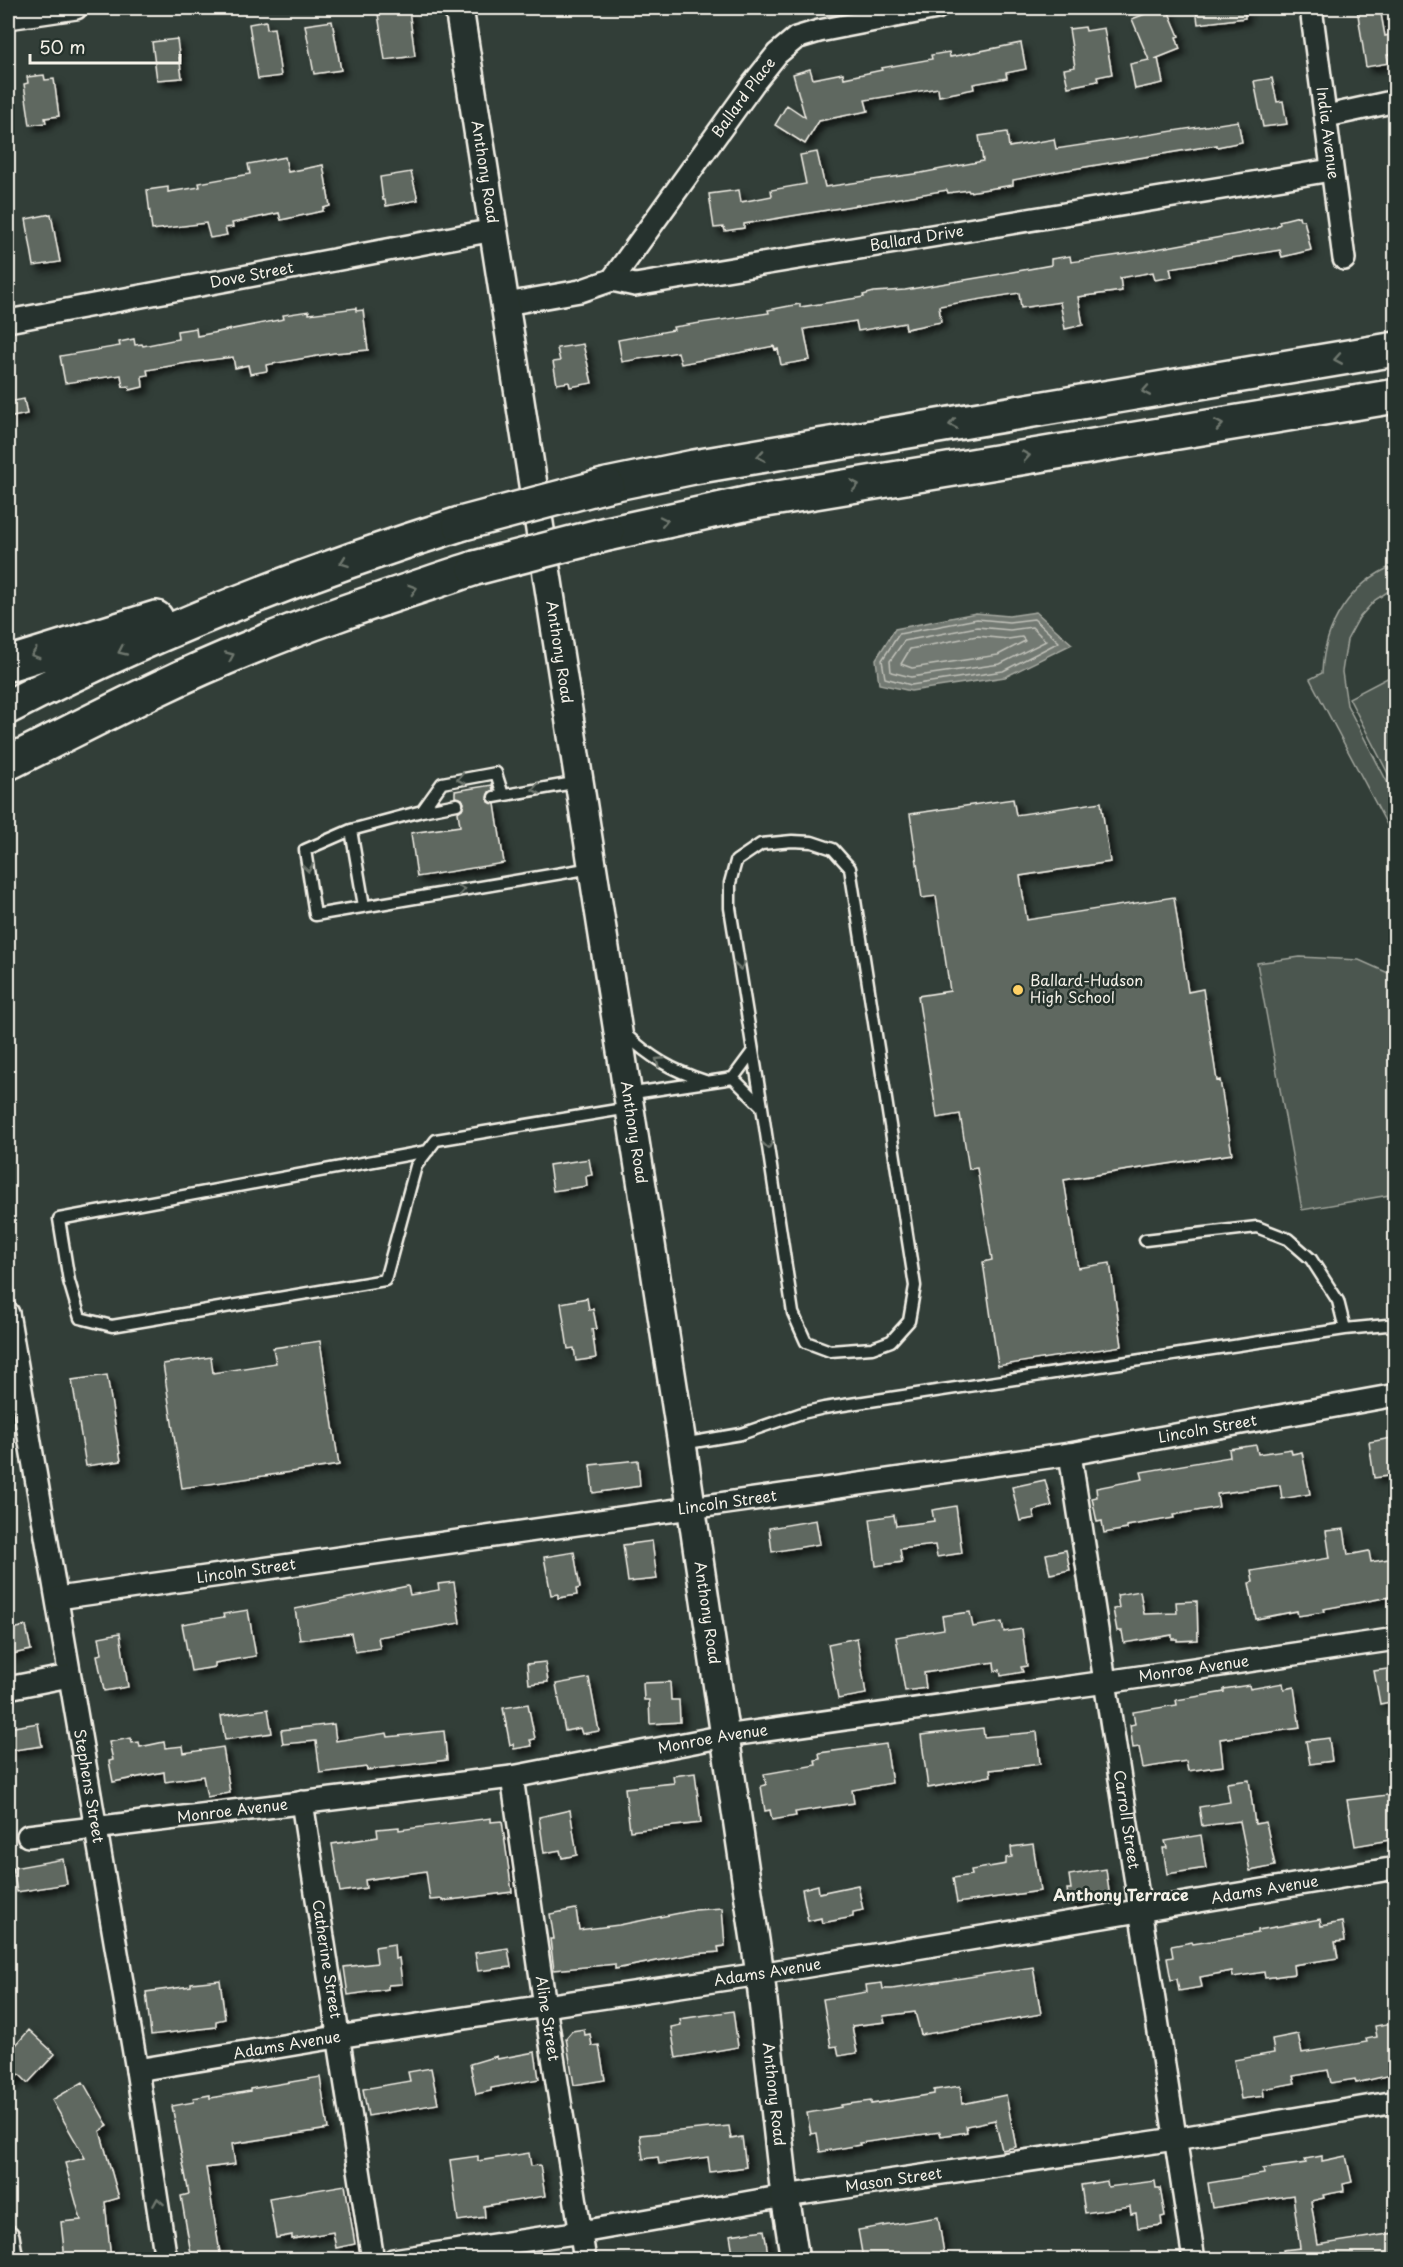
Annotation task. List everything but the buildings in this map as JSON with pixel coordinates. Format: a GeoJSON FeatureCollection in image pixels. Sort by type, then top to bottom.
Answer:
{"type":"FeatureCollection","features":[{"type":"Feature","properties":{"kind":"highway"},"geometry":{"type":"LineString","coordinates":[[8,707],[148,639],[254,595],[377,550],[460,524],[607,485],[694,468],[1395,349]]}},
{"type":"Feature","properties":{"kind":"highway"},"geometry":{"type":"LineString","coordinates":[[8,763],[183,677],[246,649],[475,568],[606,534],[754,502],[1395,396]]}},
{"type":"Feature","properties":{"kind":"highway"},"geometry":{"type":"LineString","coordinates":[[1353,403],[1395,402]]}},
{"type":"Feature","properties":{"kind":"highway"},"geometry":{"type":"LineString","coordinates":[[8,664],[134,623],[254,595]]}},
{"type":"Feature","properties":{"kind":"highway"},"geometry":{"type":"LineString","coordinates":[[8,786],[183,677]]}},
{"type":"Feature","properties":{"kind":"street"},"geometry":{"type":"LineString","coordinates":[[8,18],[76,8]]}},
{"type":"Feature","properties":{"kind":"street","name":"Anthony Road"},"geometry":{"type":"LineString","coordinates":[[459,8],[682,1444],[760,1974],[785,2196],[795,2259]]}},
{"type":"Feature","properties":{"kind":"street","name":"Ballard Place"},"geometry":{"type":"LineString","coordinates":[[612,280],[753,84],[777,54],[796,38],[819,31],[937,8]]}},
{"type":"Feature","properties":{"kind":"street","name":"India Avenue"},"geometry":{"type":"LineString","coordinates":[[1311,8],[1344,259]]}},
{"type":"Feature","properties":{"kind":"street"},"geometry":{"type":"LineString","coordinates":[[1327,116],[1395,102]]}},
{"type":"Feature","properties":{"kind":"street","name":"Ballard Drive"},"geometry":{"type":"LineString","coordinates":[[506,304],[580,291],[612,280],[634,285],[822,256],[1332,170]]}},
{"type":"Feature","properties":{"kind":"street","name":"Dove Street"},"geometry":{"type":"LineString","coordinates":[[8,321],[494,230]]}},
{"type":"Feature","properties":{"kind":"street","name":"Stephens Street"},"geometry":{"type":"LineString","coordinates":[[8,1313],[138,2070],[166,2259]]}},
{"type":"Feature","properties":{"kind":"street","name":"Lincoln Street"},"geometry":{"type":"LineString","coordinates":[[58,1598],[1070,1454],[1395,1395]]}},
{"type":"Feature","properties":{"kind":"street","name":"Carroll Street"},"geometry":{"type":"LineString","coordinates":[[1070,1454],[1194,2259]]}},
{"type":"Feature","properties":{"kind":"street","name":"Monroe Avenue"},"geometry":{"type":"LineString","coordinates":[[28,1836],[512,1777],[724,1736],[1395,1639]]}},
{"type":"Feature","properties":{"kind":"street"},"geometry":{"type":"LineString","coordinates":[[8,1688],[69,1676]]}},
{"type":"Feature","properties":{"kind":"street","name":"Aline Street"},"geometry":{"type":"LineString","coordinates":[[512,1777],[585,2259]]}},
{"type":"Feature","properties":{"kind":"street","name":"Catherine Street"},"geometry":{"type":"LineString","coordinates":[[302,1802],[373,2259]]}},
{"type":"Feature","properties":{"kind":"street","name":"Adams Avenue"},"geometry":{"type":"LineString","coordinates":[[138,2070],[337,2037],[760,1974],[1395,1868]]}},
{"type":"Feature","properties":{"kind":"street","name":"Mason Street"},"geometry":{"type":"LineString","coordinates":[[393,2259],[581,2232],[785,2196],[1175,2139],[1395,2102]]}},
{"type":"Feature","properties":{"kind":"street"},"geometry":{"type":"LineString","coordinates":[[8,2236],[12,2259]]}},
{"type":"Feature","properties":{"kind":"lane"},"geometry":{"type":"LineString","coordinates":[[422,811],[442,783],[496,773],[498,796],[579,782]]}},
{"type":"Feature","properties":{"kind":"lane"},"geometry":{"type":"LineString","coordinates":[[457,804],[351,830],[305,850],[315,915],[592,868]]}},
{"type":"Feature","properties":{"kind":"lane"},"geometry":{"type":"LineString","coordinates":[[351,830],[364,906]]}},
{"type":"Feature","properties":{"kind":"lane"},"geometry":{"type":"LineString","coordinates":[[812,842],[833,849],[850,868],[915,1286],[909,1321],[891,1341],[872,1348],[830,1351],[806,1342],[793,1313],[762,1107],[730,908],[730,883],[736,861],[761,844],[812,842]]}},
{"type":"Feature","properties":{"kind":"lane"},"geometry":{"type":"LineString","coordinates":[[617,1026],[656,1060],[684,1074],[709,1082]]}},
{"type":"Feature","properties":{"kind":"lane"},"geometry":{"type":"LineString","coordinates":[[428,1151],[59,1219],[69,1281],[80,1318],[112,1326],[385,1280],[416,1166],[428,1151],[436,1140],[733,1078],[753,1051]]}},
{"type":"Feature","properties":{"kind":"lane"},"geometry":{"type":"LineString","coordinates":[[733,1078],[762,1107]]}},
{"type":"Feature","properties":{"kind":"lane"},"geometry":{"type":"LineString","coordinates":[[1145,1240],[1257,1227],[1288,1239],[1311,1259],[1338,1301],[1345,1329]]}},
{"type":"Feature","properties":{"kind":"lane"},"geometry":{"type":"LineString","coordinates":[[682,1444],[741,1434],[801,1413],[824,1408],[1345,1329],[1387,1325],[1395,1328]]}},
{"type":"Feature","properties":{"kind":"shaded area"},"geometry":{"type":"Polygon","coordinates":[[[1395,565],[1395,587],[1375,600],[1359,618],[1347,640],[1342,672],[1347,705],[1395,797],[1395,840],[1310,679],[1322,673],[1328,638],[1342,608],[1365,583],[1395,565]]]}},
{"type":"Feature","properties":{"kind":"shaded area"},"geometry":{"type":"Polygon","coordinates":[[[1395,674],[1395,787],[1349,698],[1395,674]]]}},
{"type":"Feature","properties":{"kind":"shaded area"},"geometry":{"type":"Polygon","coordinates":[[[1300,957],[1359,960],[1395,976],[1395,1194],[1302,1210],[1257,963],[1300,957]]]}},
{"type":"Feature","properties":{"kind":"water"},"geometry":{"type":"Polygon","coordinates":[[[1036,612],[1072,644],[1005,677],[911,691],[879,684],[876,659],[895,629],[976,613],[1009,616],[1036,612]]]}},
{"type":"Feature","properties":{"kind":"place","name":"Ballard-Hudson High School"},"geometry":{"type":"Point","coordinates":[1018,990]}},
{"type":"Feature","properties":{"kind":"district","name":"Anthony Terrace"},"geometry":{"type":"Point","coordinates":[1121,1895]}}]}
